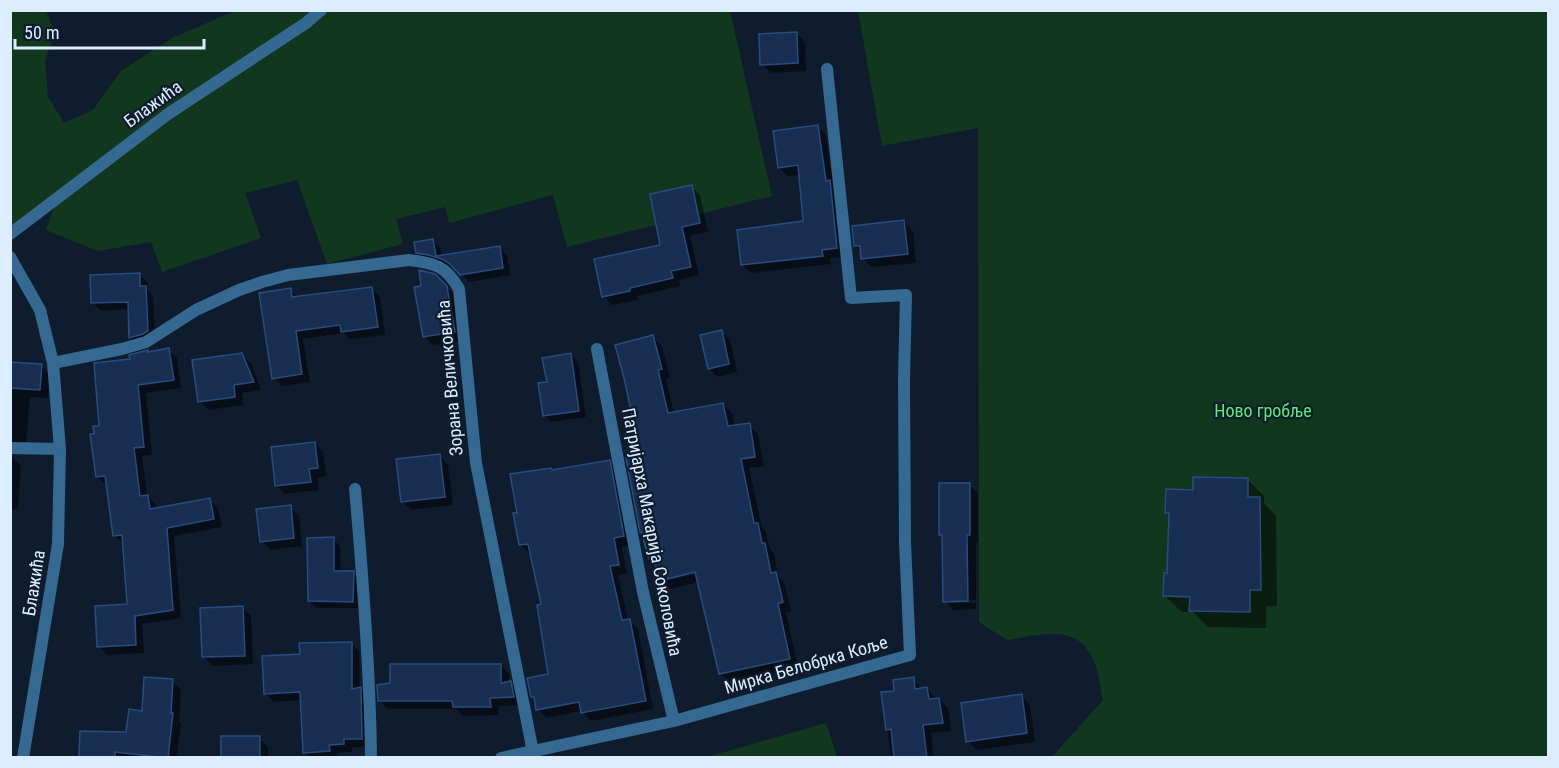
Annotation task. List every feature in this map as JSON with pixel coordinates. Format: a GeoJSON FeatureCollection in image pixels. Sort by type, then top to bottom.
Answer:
{"type":"FeatureCollection","features":[{"type":"Feature","properties":{"kind":"street","name":"Блажића"},"geometry":{"type":"LineString","coordinates":[[10,234],[168,114],[306,23],[321,10]]}},
{"type":"Feature","properties":{"kind":"street","name":"Мирка Белобрка Коље"},"geometry":{"type":"LineString","coordinates":[[501,758],[674,721],[910,655],[905,542],[906,295],[851,298],[827,69]]}},
{"type":"Feature","properties":{"kind":"street","name":"Блажића"},"geometry":{"type":"LineString","coordinates":[[10,257],[40,310],[53,363],[60,449],[58,544],[23,758]]}},
{"type":"Feature","properties":{"kind":"street","name":"Зорана Величковића"},"geometry":{"type":"LineString","coordinates":[[53,363],[147,342],[196,310],[239,290],[288,275],[409,260],[429,262],[449,274],[459,289],[476,464],[534,752]]}},
{"type":"Feature","properties":{"kind":"street","name":"Патријарха Макарија Соколовића"},"geometry":{"type":"LineString","coordinates":[[597,349],[643,592],[674,721]]}},
{"type":"Feature","properties":{"kind":"street"},"geometry":{"type":"LineString","coordinates":[[10,448],[60,449]]}},
{"type":"Feature","properties":{"kind":"street"},"geometry":{"type":"LineString","coordinates":[[355,489],[364,580],[370,686],[371,758]]}},
{"type":"Feature","properties":{"kind":"green space"},"geometry":{"type":"Polygon","coordinates":[[[11,11],[46,11],[55,33],[45,61],[48,97],[64,123],[93,110],[121,71],[172,38],[235,11],[730,11],[772,196],[567,247],[553,195],[449,223],[445,207],[396,219],[403,244],[327,264],[297,180],[245,193],[261,238],[162,272],[151,242],[98,251],[46,230],[57,199],[11,234],[11,11]]]}},
{"type":"Feature","properties":{"kind":"green space","name":"Ново гробље"},"geometry":{"type":"Polygon","coordinates":[[[858,11],[1548,11],[1548,757],[1052,757],[1103,700],[1095,664],[1088,650],[1079,641],[1058,634],[1007,640],[979,622],[978,128],[882,146],[858,11]]]}},
{"type":"Feature","properties":{"kind":"green space"},"geometry":{"type":"Polygon","coordinates":[[[826,723],[837,757],[707,757],[826,723]]]}},
{"type":"Feature","properties":{"kind":"building"},"geometry":{"type":"Polygon","coordinates":[[[797,32],[798,63],[760,65],[759,34],[797,32]]]}},
{"type":"Feature","properties":{"kind":"building"},"geometry":{"type":"Polygon","coordinates":[[[818,125],[826,181],[830,180],[837,248],[822,250],[823,256],[741,265],[737,230],[803,221],[798,165],[778,168],[773,131],[818,125]]]}},
{"type":"Feature","properties":{"kind":"building"},"geometry":{"type":"Polygon","coordinates":[[[692,185],[700,223],[682,227],[691,267],[671,271],[673,278],[602,297],[594,259],[660,245],[650,194],[692,185]]]}},
{"type":"Feature","properties":{"kind":"building"},"geometry":{"type":"Polygon","coordinates":[[[904,220],[908,254],[861,259],[860,246],[854,246],[852,226],[904,220]]]}},
{"type":"Feature","properties":{"kind":"building"},"geometry":{"type":"Polygon","coordinates":[[[433,239],[436,256],[500,246],[503,268],[460,275],[442,259],[416,253],[414,242],[433,239]]]}},
{"type":"Feature","properties":{"kind":"building"},"geometry":{"type":"Polygon","coordinates":[[[419,270],[435,274],[447,286],[455,332],[423,337],[414,287],[421,286],[419,270]]]}},
{"type":"Feature","properties":{"kind":"building"},"geometry":{"type":"Polygon","coordinates":[[[140,273],[140,286],[146,286],[148,331],[129,338],[128,302],[91,303],[90,275],[140,273]]]}},
{"type":"Feature","properties":{"kind":"building"},"geometry":{"type":"Polygon","coordinates":[[[372,287],[378,327],[341,332],[340,325],[296,331],[302,374],[272,379],[259,293],[291,288],[292,297],[372,287]]]}},
{"type":"Feature","properties":{"kind":"building"},"geometry":{"type":"Polygon","coordinates":[[[722,330],[729,364],[708,369],[700,335],[722,330]]]}},
{"type":"Feature","properties":{"kind":"building"},"geometry":{"type":"Polygon","coordinates":[[[653,335],[662,369],[658,370],[668,413],[723,403],[728,426],[750,423],[755,457],[741,459],[754,523],[758,523],[762,543],[765,543],[771,573],[776,572],[783,602],[778,604],[790,659],[719,674],[695,572],[659,581],[654,559],[649,559],[640,532],[626,458],[634,456],[631,440],[637,439],[615,345],[653,335]]]}},
{"type":"Feature","properties":{"kind":"building"},"geometry":{"type":"Polygon","coordinates":[[[169,348],[174,380],[138,385],[144,447],[134,448],[140,496],[148,495],[150,509],[210,498],[214,519],[167,528],[173,610],[135,616],[136,645],[97,647],[95,606],[127,604],[122,535],[113,536],[105,476],[96,477],[90,434],[94,434],[93,426],[99,426],[94,363],[130,359],[129,355],[169,348]]]}},
{"type":"Feature","properties":{"kind":"building"},"geometry":{"type":"Polygon","coordinates":[[[242,353],[254,382],[234,385],[235,397],[198,402],[192,360],[242,353]]]}},
{"type":"Feature","properties":{"kind":"building"},"geometry":{"type":"Polygon","coordinates":[[[571,353],[579,411],[543,416],[538,383],[547,382],[542,358],[571,353]]]}},
{"type":"Feature","properties":{"kind":"building"},"geometry":{"type":"Polygon","coordinates":[[[10,362],[42,364],[40,390],[10,388],[10,362]]]}},
{"type":"Feature","properties":{"kind":"building"},"geometry":{"type":"Polygon","coordinates":[[[315,442],[318,468],[309,469],[311,482],[275,486],[271,447],[315,442]]]}},
{"type":"Feature","properties":{"kind":"building"},"geometry":{"type":"Polygon","coordinates":[[[440,454],[445,497],[401,502],[396,459],[440,454]]]}},
{"type":"Feature","properties":{"kind":"building"},"geometry":{"type":"Polygon","coordinates":[[[610,460],[624,536],[614,538],[619,565],[610,566],[622,620],[630,619],[646,701],[581,713],[579,702],[536,710],[527,678],[548,674],[537,605],[541,604],[528,544],[519,545],[513,513],[517,513],[510,474],[551,468],[552,470],[610,460]]]}},
{"type":"Feature","properties":{"kind":"building"},"geometry":{"type":"Polygon","coordinates":[[[1193,477],[1248,478],[1248,497],[1260,497],[1261,590],[1250,590],[1250,612],[1189,611],[1190,597],[1163,596],[1164,573],[1167,573],[1169,513],[1165,513],[1166,489],[1193,490],[1193,477]]]}},
{"type":"Feature","properties":{"kind":"building"},"geometry":{"type":"Polygon","coordinates":[[[939,483],[970,483],[970,535],[967,535],[968,601],[943,602],[939,483]]]}},
{"type":"Feature","properties":{"kind":"building"},"geometry":{"type":"Polygon","coordinates":[[[291,505],[294,538],[260,542],[256,509],[291,505]]]}},
{"type":"Feature","properties":{"kind":"building"},"geometry":{"type":"Polygon","coordinates":[[[334,537],[334,571],[354,571],[353,602],[308,601],[307,538],[334,537]]]}},
{"type":"Feature","properties":{"kind":"building"},"geometry":{"type":"Polygon","coordinates":[[[243,606],[245,656],[202,657],[200,608],[243,606]]]}},
{"type":"Feature","properties":{"kind":"building"},"geometry":{"type":"Polygon","coordinates":[[[352,642],[352,689],[361,687],[362,739],[344,739],[344,744],[329,745],[330,751],[303,753],[300,692],[264,694],[262,656],[300,654],[299,643],[352,642]]]}},
{"type":"Feature","properties":{"kind":"building"},"geometry":{"type":"Polygon","coordinates":[[[390,664],[501,664],[501,683],[511,681],[514,697],[490,698],[491,707],[453,707],[452,701],[378,701],[377,685],[390,683],[390,664]]]}},
{"type":"Feature","properties":{"kind":"building"},"geometry":{"type":"Polygon","coordinates":[[[144,677],[173,679],[171,713],[173,713],[168,758],[115,752],[115,758],[79,758],[80,731],[126,732],[129,709],[142,711],[144,677]]]}},
{"type":"Feature","properties":{"kind":"building"},"geometry":{"type":"Polygon","coordinates":[[[914,677],[915,689],[927,687],[929,699],[939,698],[943,723],[923,725],[927,758],[894,758],[891,729],[886,730],[881,692],[894,691],[893,680],[914,677]]]}},
{"type":"Feature","properties":{"kind":"building"},"geometry":{"type":"Polygon","coordinates":[[[1022,694],[1027,733],[966,742],[961,703],[1022,694]]]}},
{"type":"Feature","properties":{"kind":"building"},"geometry":{"type":"Polygon","coordinates":[[[221,736],[260,736],[260,758],[221,758],[221,736]]]}}]}
